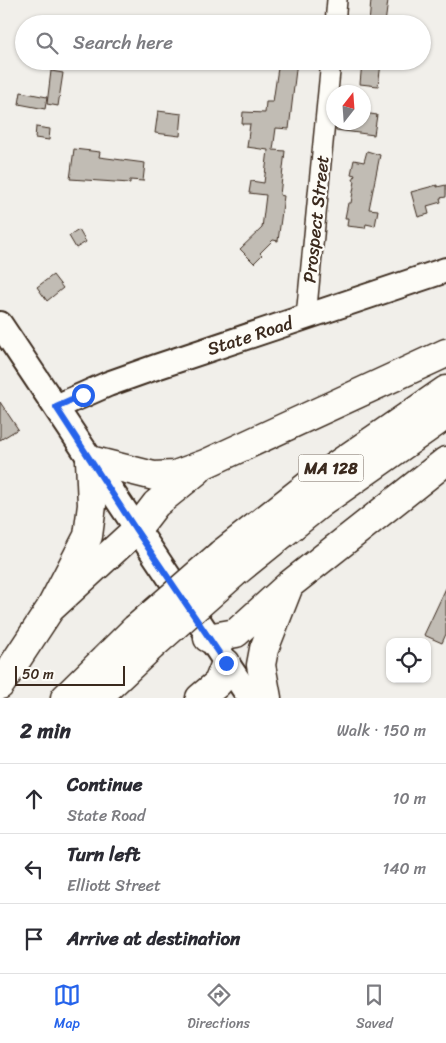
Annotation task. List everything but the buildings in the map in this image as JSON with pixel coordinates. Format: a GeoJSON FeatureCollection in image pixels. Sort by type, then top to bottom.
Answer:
{"type":"FeatureCollection","features":[{"type":"Feature","properties":{"kind":"highway"},"geometry":{"type":"LineString","coordinates":[[0,685],[50,609],[88,536],[92,505],[90,460],[154,476],[176,475],[205,464],[446,353]]}},
{"type":"Feature","properties":{"kind":"highway","name":"MA 128"},"geometry":{"type":"LineString","coordinates":[[65,698],[144,638],[229,563],[315,480],[446,390]]}},
{"type":"Feature","properties":{"kind":"highway","name":"MA 128"},"geometry":{"type":"LineString","coordinates":[[229,563],[321,503],[446,415]]}},
{"type":"Feature","properties":{"kind":"highway"},"geometry":{"type":"LineString","coordinates":[[208,638],[236,633],[289,585],[446,461]]}},
{"type":"Feature","properties":{"kind":"highway"},"geometry":{"type":"LineString","coordinates":[[50,609],[136,530],[156,504],[181,486],[205,464]]}},
{"type":"Feature","properties":{"kind":"highway"},"geometry":{"type":"LineString","coordinates":[[267,698],[261,665],[264,648],[289,585]]}},
{"type":"Feature","properties":{"kind":"highway","name":"MA 128"},"geometry":{"type":"LineString","coordinates":[[97,698],[144,638]]}},
{"type":"Feature","properties":{"kind":"highway"},"geometry":{"type":"LineString","coordinates":[[200,698],[218,683],[226,663]]}},
{"type":"Feature","properties":{"kind":"main road","name":"State Road"},"geometry":{"type":"LineString","coordinates":[[56,407],[116,381],[446,270]]}},
{"type":"Feature","properties":{"kind":"main road"},"geometry":{"type":"LineString","coordinates":[[0,324],[208,638],[250,698]]}},
{"type":"Feature","properties":{"kind":"street"},"geometry":{"type":"LineString","coordinates":[[336,15],[337,0]]}},
{"type":"Feature","properties":{"kind":"street","name":"Prospect Street"},"geometry":{"type":"LineString","coordinates":[[306,318],[330,70]]}},
{"type":"Feature","properties":{"kind":"route"},"geometry":{"type":"LineString","coordinates":[[83,395],[56,407],[226,663]]}}]}
